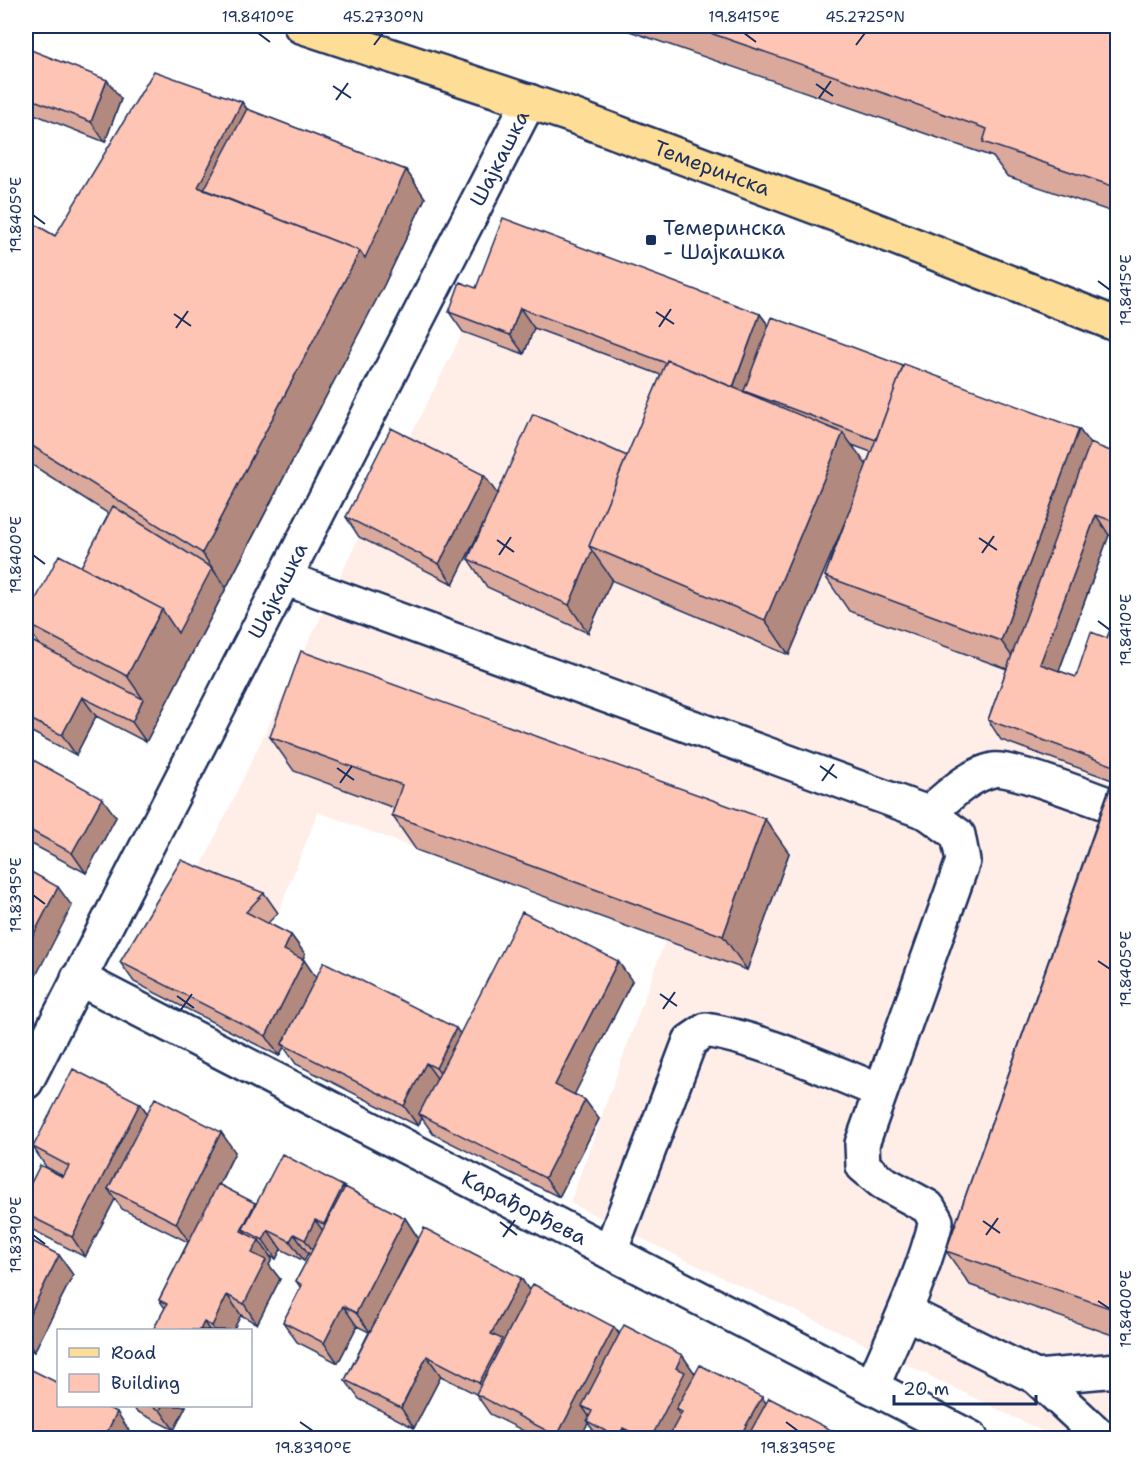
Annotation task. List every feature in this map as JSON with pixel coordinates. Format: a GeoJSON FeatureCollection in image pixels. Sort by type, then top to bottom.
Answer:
{"type":"FeatureCollection","features":[{"type":"Feature","properties":{"kind":"main road","name":"Темеринска"},"geometry":{"type":"LineString","coordinates":[[301,26],[529,100],[845,218],[1118,325]]}},
{"type":"Feature","properties":{"kind":"street","name":"Шајкашка"},"geometry":{"type":"LineString","coordinates":[[26,1082],[529,100]]}},
{"type":"Feature","properties":{"kind":"street"},"geometry":{"type":"LineString","coordinates":[[284,578],[928,813],[958,835],[963,861],[862,1144],[863,1166],[882,1182],[928,1207],[936,1221],[932,1240],[905,1312],[872,1387]]}},
{"type":"Feature","properties":{"kind":"street"},"geometry":{"type":"LineString","coordinates":[[928,813],[972,778],[995,769],[1020,774],[1116,807]]}},
{"type":"Feature","properties":{"kind":"street","name":"Карађорђева"},"geometry":{"type":"LineString","coordinates":[[78,978],[971,1438]]}},
{"type":"Feature","properties":{"kind":"street"},"geometry":{"type":"LineString","coordinates":[[610,1252],[690,1041],[706,1030],[725,1033],[880,1091]]}},
{"type":"Feature","properties":{"kind":"street"},"geometry":{"type":"LineString","coordinates":[[905,1312],[1036,1377],[1102,1438]]}},
{"type":"Feature","properties":{"kind":"street"},"geometry":{"type":"LineString","coordinates":[[1036,1377],[1118,1370]]}},
{"type":"Feature","properties":{"kind":"shaded area"},"geometry":{"type":"Polygon","coordinates":[[[534,328],[903,466],[1025,675],[1002,740],[1117,785],[1117,1438],[1056,1438],[570,1203],[665,941],[318,812],[278,913],[195,879],[359,537],[463,332],[524,354],[534,328]]]}},
{"type":"Feature","properties":{"kind":"building"},"geometry":{"type":"Polygon","coordinates":[[[690,26],[1101,26],[1118,31],[1118,188],[983,142],[987,129],[690,26]]]}},
{"type":"Feature","properties":{"kind":"building"},"geometry":{"type":"Polygon","coordinates":[[[26,48],[107,80],[91,122],[26,97],[26,48]]]}},
{"type":"Feature","properties":{"kind":"building"},"geometry":{"type":"Polygon","coordinates":[[[154,71],[242,102],[198,187],[360,251],[202,553],[26,442],[26,219],[55,236],[154,71]]]}},
{"type":"Feature","properties":{"kind":"building"},"geometry":{"type":"Polygon","coordinates":[[[247,109],[406,170],[365,258],[360,251],[204,190],[247,109]]]}},
{"type":"Feature","properties":{"kind":"building"},"geometry":{"type":"Polygon","coordinates":[[[503,218],[760,314],[733,387],[667,360],[666,363],[520,308],[510,335],[449,312],[460,282],[476,288],[503,218]]]}},
{"type":"Feature","properties":{"kind":"building"},"geometry":{"type":"Polygon","coordinates":[[[772,317],[903,366],[876,440],[744,391],[772,317]]]}},
{"type":"Feature","properties":{"kind":"building"},"geometry":{"type":"Polygon","coordinates":[[[667,360],[843,433],[765,620],[589,546],[667,360]]]}},
{"type":"Feature","properties":{"kind":"building"},"geometry":{"type":"Polygon","coordinates":[[[904,364],[1079,429],[1001,641],[825,576],[904,364]]]}},
{"type":"Feature","properties":{"kind":"building"},"geometry":{"type":"Polygon","coordinates":[[[533,414],[627,456],[589,546],[592,551],[569,605],[468,559],[533,414]]]}},
{"type":"Feature","properties":{"kind":"building"},"geometry":{"type":"Polygon","coordinates":[[[391,428],[484,475],[439,564],[346,517],[391,428]]]}},
{"type":"Feature","properties":{"kind":"building"},"geometry":{"type":"Polygon","coordinates":[[[1090,443],[1118,454],[1118,523],[1096,515],[1040,664],[1076,677],[1091,632],[1107,638],[1118,610],[1117,767],[988,720],[1090,443]]]}},
{"type":"Feature","properties":{"kind":"building"},"geometry":{"type":"Polygon","coordinates":[[[113,506],[212,568],[178,633],[162,609],[81,567],[113,506]]]}},
{"type":"Feature","properties":{"kind":"building"},"geometry":{"type":"Polygon","coordinates":[[[59,555],[162,609],[127,676],[26,623],[26,618],[59,555]]]}},
{"type":"Feature","properties":{"kind":"building"},"geometry":{"type":"Polygon","coordinates":[[[26,638],[143,699],[132,722],[82,697],[62,735],[26,717],[26,638]]]}},
{"type":"Feature","properties":{"kind":"building"},"geometry":{"type":"Polygon","coordinates":[[[301,651],[765,819],[723,936],[392,815],[402,785],[270,737],[301,651]]]}},
{"type":"Feature","properties":{"kind":"building"},"geometry":{"type":"Polygon","coordinates":[[[26,756],[102,798],[72,853],[26,828],[26,756]]]}},
{"type":"Feature","properties":{"kind":"building"},"geometry":{"type":"Polygon","coordinates":[[[1118,766],[1118,1311],[946,1251],[1118,766]]]}},
{"type":"Feature","properties":{"kind":"building"},"geometry":{"type":"Polygon","coordinates":[[[181,860],[264,893],[246,912],[291,935],[284,950],[304,960],[266,1036],[120,962],[181,860]]]}},
{"type":"Feature","properties":{"kind":"building"},"geometry":{"type":"Polygon","coordinates":[[[26,869],[58,887],[26,949],[26,869]]]}},
{"type":"Feature","properties":{"kind":"building"},"geometry":{"type":"Polygon","coordinates":[[[522,912],[618,961],[555,1085],[585,1100],[545,1178],[419,1114],[522,912]]]}},
{"type":"Feature","properties":{"kind":"building"},"geometry":{"type":"Polygon","coordinates":[[[324,962],[456,1028],[436,1068],[426,1063],[404,1106],[282,1044],[324,962]]]}},
{"type":"Feature","properties":{"kind":"building"},"geometry":{"type":"Polygon","coordinates":[[[73,1069],[140,1103],[72,1237],[26,1214],[26,1193],[40,1165],[63,1177],[69,1166],[33,1147],[73,1069]]]}},
{"type":"Feature","properties":{"kind":"building"},"geometry":{"type":"Polygon","coordinates":[[[155,1098],[221,1132],[176,1223],[108,1189],[155,1098]]]}},
{"type":"Feature","properties":{"kind":"building"},"geometry":{"type":"Polygon","coordinates":[[[282,1154],[343,1186],[324,1224],[315,1220],[305,1240],[294,1234],[290,1241],[268,1230],[263,1240],[243,1229],[282,1154]]]}},
{"type":"Feature","properties":{"kind":"building"},"geometry":{"type":"Polygon","coordinates":[[[218,1184],[255,1203],[241,1231],[259,1240],[252,1253],[266,1260],[244,1304],[227,1295],[212,1326],[204,1322],[200,1329],[154,1329],[167,1304],[159,1300],[218,1184]]]}},
{"type":"Feature","properties":{"kind":"building"},"geometry":{"type":"Polygon","coordinates":[[[345,1187],[405,1218],[356,1313],[343,1306],[324,1343],[283,1322],[302,1285],[296,1281],[345,1187]]]}},
{"type":"Feature","properties":{"kind":"building"},"geometry":{"type":"Polygon","coordinates":[[[424,1228],[521,1278],[491,1334],[502,1339],[479,1383],[427,1356],[401,1408],[345,1380],[424,1228]]]}},
{"type":"Feature","properties":{"kind":"building"},"geometry":{"type":"Polygon","coordinates":[[[26,1238],[59,1255],[26,1322],[26,1238]]]}},
{"type":"Feature","properties":{"kind":"building"},"geometry":{"type":"Polygon","coordinates":[[[533,1284],[614,1327],[557,1436],[476,1394],[533,1284]]]}},
{"type":"Feature","properties":{"kind":"building"},"geometry":{"type":"Polygon","coordinates":[[[624,1325],[682,1355],[676,1368],[685,1372],[651,1438],[644,1438],[623,1428],[618,1438],[587,1421],[592,1411],[582,1406],[624,1325]]]}},
{"type":"Feature","properties":{"kind":"building"},"geometry":{"type":"Polygon","coordinates":[[[700,1365],[762,1397],[739,1438],[668,1438],[682,1412],[676,1409],[700,1365]]]}},
{"type":"Feature","properties":{"kind":"building"},"geometry":{"type":"Polygon","coordinates":[[[26,1367],[57,1382],[57,1407],[105,1407],[117,1412],[104,1438],[26,1438],[26,1367]]]}},
{"type":"Feature","properties":{"kind":"building"},"geometry":{"type":"Polygon","coordinates":[[[769,1398],[833,1431],[829,1438],[747,1438],[769,1398]]]}},
{"type":"Feature","properties":{"kind":"building"},"geometry":{"type":"Polygon","coordinates":[[[836,1432],[848,1438],[832,1438],[836,1432]]]}},
{"type":"Feature","properties":{"kind":"place","name":"Темеринска - Шајкашка"},"geometry":{"type":"Point","coordinates":[651,240]}}]}
